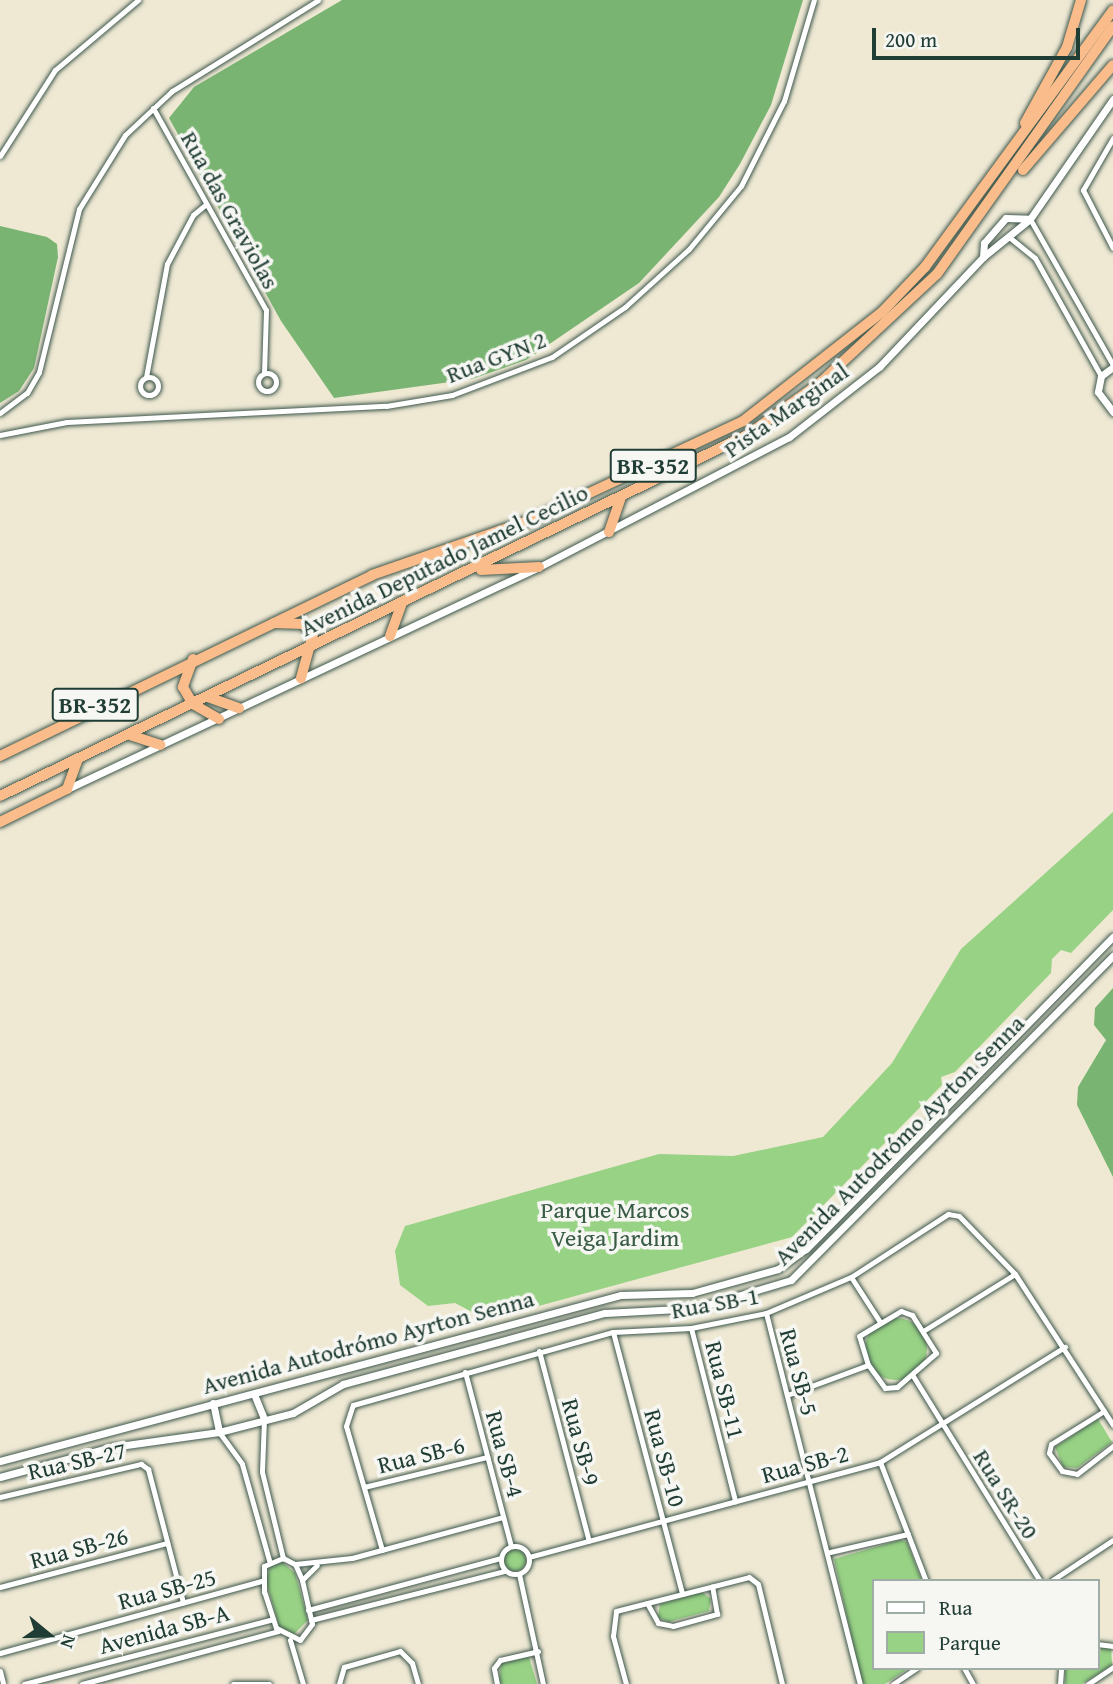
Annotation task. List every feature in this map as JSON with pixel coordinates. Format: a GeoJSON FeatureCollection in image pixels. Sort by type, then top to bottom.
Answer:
{"type":"FeatureCollection","features":[{"type":"Feature","properties":{"kind":"highway"},"geometry":{"type":"LineString","coordinates":[[971,207],[1067,47],[1081,0]]}},
{"type":"Feature","properties":{"kind":"highway","name":"Avenida Deputado Jamel Cecilio"},"geometry":{"type":"LineString","coordinates":[[193,659],[372,575],[534,519],[743,421],[882,312],[971,207],[1113,10]]}},
{"type":"Feature","properties":{"kind":"highway","name":"Avenida Deputado Jamel Cecilio"},"geometry":{"type":"LineString","coordinates":[[0,796],[402,603],[477,570],[749,434],[821,382],[888,325],[984,216],[1113,26]]}},
{"type":"Feature","properties":{"kind":"highway"},"geometry":{"type":"LineString","coordinates":[[984,216],[1113,65]]}},
{"type":"Feature","properties":{"kind":"highway"},"geometry":{"type":"LineString","coordinates":[[609,532],[621,497]]}},
{"type":"Feature","properties":{"kind":"highway"},"geometry":{"type":"LineString","coordinates":[[477,570],[539,566]]}},
{"type":"Feature","properties":{"kind":"highway"},"geometry":{"type":"LineString","coordinates":[[390,636],[402,603]]}},
{"type":"Feature","properties":{"kind":"highway"},"geometry":{"type":"LineString","coordinates":[[270,623],[303,624],[313,646],[302,678]]}},
{"type":"Feature","properties":{"kind":"highway"},"geometry":{"type":"LineString","coordinates":[[193,659],[182,681],[193,704],[219,719]]}},
{"type":"Feature","properties":{"kind":"highway","name":"BR-352"},"geometry":{"type":"LineString","coordinates":[[0,756],[193,659]]}},
{"type":"Feature","properties":{"kind":"highway"},"geometry":{"type":"LineString","coordinates":[[208,697],[239,708]]}},
{"type":"Feature","properties":{"kind":"highway"},"geometry":{"type":"LineString","coordinates":[[130,735],[160,745]]}},
{"type":"Feature","properties":{"kind":"highway"},"geometry":{"type":"LineString","coordinates":[[0,822],[67,789],[78,758]]}},
{"type":"Feature","properties":{"kind":"street"},"geometry":{"type":"LineString","coordinates":[[0,156],[55,70],[138,0]]}},
{"type":"Feature","properties":{"kind":"street"},"geometry":{"type":"LineString","coordinates":[[0,414],[26,393],[39,372],[79,209],[102,166],[153,108],[318,0]]}},
{"type":"Feature","properties":{"kind":"street","name":"Rua GYN 2"},"geometry":{"type":"LineString","coordinates":[[0,435],[67,422],[386,406],[452,395],[552,356],[625,307],[689,249],[741,186],[784,102],[814,0]]}},
{"type":"Feature","properties":{"kind":"street","name":"Pista Marginal"},"geometry":{"type":"LineString","coordinates":[[67,789],[539,566],[750,461],[836,402],[907,340],[983,257],[1030,219],[1113,99]]}},
{"type":"Feature","properties":{"kind":"street","name":"Rua das Graviolas"},"geometry":{"type":"LineString","coordinates":[[153,108],[266,310],[264,373]]}},
{"type":"Feature","properties":{"kind":"street"},"geometry":{"type":"LineString","coordinates":[[1113,138],[1083,190],[1113,248]]}},
{"type":"Feature","properties":{"kind":"street"},"geometry":{"type":"LineString","coordinates":[[146,377],[167,264],[193,215],[206,204]]}},
{"type":"Feature","properties":{"kind":"street"},"geometry":{"type":"LineString","coordinates":[[983,257],[984,243],[1006,218],[1030,219],[1113,366],[1101,376]]}},
{"type":"Feature","properties":{"kind":"street"},"geometry":{"type":"LineString","coordinates":[[1009,237],[1035,258],[1101,376],[1100,400],[1113,412]]}},
{"type":"Feature","properties":{"kind":"street","name":"Avenida Autodrómo Ayrton Senna"},"geometry":{"type":"LineString","coordinates":[[0,1461],[621,1295],[692,1293],[757,1277],[793,1261],[1113,937]]}},
{"type":"Feature","properties":{"kind":"street","name":"Avenida Autodrómo Ayrton Senna"},"geometry":{"type":"LineString","coordinates":[[0,1477],[112,1447],[219,1432],[313,1404],[343,1384],[605,1313],[697,1308],[772,1288],[800,1273],[1113,956]]}},
{"type":"Feature","properties":{"kind":"street"},"geometry":{"type":"LineString","coordinates":[[902,1148],[911,1159]]}},
{"type":"Feature","properties":{"kind":"street","name":"Rua SB-1"},"geometry":{"type":"LineString","coordinates":[[382,1550],[346,1426],[353,1405],[613,1332],[691,1328],[766,1313],[851,1277],[948,1214],[959,1216],[1015,1274],[1065,1347],[1113,1425]]}},
{"type":"Feature","properties":{"kind":"street"},"geometry":{"type":"LineString","coordinates":[[923,1331],[1015,1274]]}},
{"type":"Feature","properties":{"kind":"street"},"geometry":{"type":"LineString","coordinates":[[851,1277],[880,1322]]}},
{"type":"Feature","properties":{"kind":"street"},"geometry":{"type":"LineString","coordinates":[[901,1311],[923,1331],[936,1353],[913,1376],[885,1388],[868,1365],[859,1336],[901,1311]]}},
{"type":"Feature","properties":{"kind":"street","name":"Rua SB-5"},"geometry":{"type":"LineString","coordinates":[[766,1313],[830,1552],[860,1684]]}},
{"type":"Feature","properties":{"kind":"street","name":"Rua SB-11"},"geometry":{"type":"LineString","coordinates":[[691,1328],[735,1501]]}},
{"type":"Feature","properties":{"kind":"street","name":"Rua SB-10"},"geometry":{"type":"LineString","coordinates":[[613,1332],[682,1594]]}},
{"type":"Feature","properties":{"kind":"street","name":"Rua SB-2"},"geometry":{"type":"LineString","coordinates":[[529,1558],[880,1462],[1065,1347]]}},
{"type":"Feature","properties":{"kind":"street","name":"Rua SB-9"},"geometry":{"type":"LineString","coordinates":[[539,1352],[589,1541]]}},
{"type":"Feature","properties":{"kind":"street"},"geometry":{"type":"LineString","coordinates":[[787,1395],[868,1365]]}},
{"type":"Feature","properties":{"kind":"street","name":"Rua SB-4"},"geometry":{"type":"LineString","coordinates":[[465,1372],[511,1546]]}},
{"type":"Feature","properties":{"kind":"street","name":"Rua SR-20"},"geometry":{"type":"LineString","coordinates":[[913,1376],[1039,1579]]}},
{"type":"Feature","properties":{"kind":"street"},"geometry":{"type":"LineString","coordinates":[[254,1394],[264,1419],[262,1472],[283,1558]]}},
{"type":"Feature","properties":{"kind":"street"},"geometry":{"type":"LineString","coordinates":[[213,1403],[219,1432],[242,1464],[269,1560],[262,1581],[278,1631],[290,1640],[303,1684]]}},
{"type":"Feature","properties":{"kind":"street"},"geometry":{"type":"LineString","coordinates":[[1104,1411],[1051,1444],[1049,1454],[1072,1474],[1113,1446]]}},
{"type":"Feature","properties":{"kind":"street","name":"Rua SB-6"},"geometry":{"type":"LineString","coordinates":[[364,1488],[487,1457]]}},
{"type":"Feature","properties":{"kind":"street"},"geometry":{"type":"LineString","coordinates":[[880,1462],[925,1579]]}},
{"type":"Feature","properties":{"kind":"street","name":"Rua SB-27"},"geometry":{"type":"LineString","coordinates":[[0,1497],[141,1464],[148,1469],[183,1602]]}},
{"type":"Feature","properties":{"kind":"street"},"geometry":{"type":"LineString","coordinates":[[269,1560],[283,1558],[295,1564],[317,1565],[503,1517]]}},
{"type":"Feature","properties":{"kind":"street"},"geometry":{"type":"LineString","coordinates":[[830,1552],[908,1534]]}},
{"type":"Feature","properties":{"kind":"street"},"geometry":{"type":"LineString","coordinates":[[1054,1579],[1113,1540]]}},
{"type":"Feature","properties":{"kind":"street","name":"Rua SB-26"},"geometry":{"type":"LineString","coordinates":[[0,1587],[167,1543]]}},
{"type":"Feature","properties":{"kind":"street"},"geometry":{"type":"LineString","coordinates":[[308,1610],[500,1558],[511,1546],[529,1558],[519,1574],[538,1651],[543,1684]]}},
{"type":"Feature","properties":{"kind":"street"},"geometry":{"type":"LineString","coordinates":[[500,1558],[505,1570]]}},
{"type":"Feature","properties":{"kind":"street"},"geometry":{"type":"LineString","coordinates":[[290,1640],[300,1640],[311,1620],[302,1580],[295,1564]]}},
{"type":"Feature","properties":{"kind":"street"},"geometry":{"type":"LineString","coordinates":[[302,1580],[317,1565]]}},
{"type":"Feature","properties":{"kind":"street"},"geometry":{"type":"LineString","coordinates":[[311,1620],[505,1570],[519,1574]]}},
{"type":"Feature","properties":{"kind":"street"},"geometry":{"type":"LineString","coordinates":[[626,1684],[611,1619],[616,1611],[749,1577],[758,1584],[782,1684]]}},
{"type":"Feature","properties":{"kind":"street","name":"Rua SB-25"},"geometry":{"type":"LineString","coordinates":[[0,1653],[262,1581]]}},
{"type":"Feature","properties":{"kind":"street"},"geometry":{"type":"LineString","coordinates":[[396,1586],[399,1598]]}},
{"type":"Feature","properties":{"kind":"street"},"geometry":{"type":"LineString","coordinates":[[647,1603],[658,1623],[673,1626],[717,1614],[712,1586]]}},
{"type":"Feature","properties":{"kind":"street","name":"Avenida SB-A"},"geometry":{"type":"LineString","coordinates":[[24,1684],[273,1619]]}},
{"type":"Feature","properties":{"kind":"street","name":"Avenida SB-A"},"geometry":{"type":"LineString","coordinates":[[82,1684],[278,1631]]}},
{"type":"Feature","properties":{"kind":"street"},"geometry":{"type":"LineString","coordinates":[[190,1641],[192,1654]]}},
{"type":"Feature","properties":{"kind":"street"},"geometry":{"type":"LineString","coordinates":[[339,1684],[344,1667],[400,1651],[412,1663],[418,1684]]}},
{"type":"Feature","properties":{"kind":"street"},"geometry":{"type":"LineString","coordinates":[[498,1684],[494,1668],[500,1660],[538,1651]]}},
{"type":"Feature","properties":{"kind":"street"},"geometry":{"type":"LineString","coordinates":[[1088,1684],[1113,1667]]}},
{"type":"Feature","properties":{"kind":"street"},"geometry":{"type":"LineString","coordinates":[[893,1684],[914,1670]]}},
{"type":"Feature","properties":{"kind":"street"},"geometry":{"type":"LineString","coordinates":[[0,1671],[2,1684],[11,1684]]}},
{"type":"Feature","properties":{"kind":"street"},"geometry":{"type":"LineString","coordinates":[[233,1684],[269,1684]]}},
{"type":"Feature","properties":{"kind":"green space"},"geometry":{"type":"Polygon","coordinates":[[[342,0],[803,0],[771,105],[740,164],[719,197],[639,283],[526,360],[472,379],[334,398],[281,321],[169,118],[194,87],[342,0]]]}},
{"type":"Feature","properties":{"kind":"green space"},"geometry":{"type":"Polygon","coordinates":[[[0,226],[47,237],[57,244],[58,257],[34,368],[19,391],[0,403],[0,226]]]}},
{"type":"Feature","properties":{"kind":"green space","name":"Parque Marcos Veiga Jardim"},"geometry":{"type":"Polygon","coordinates":[[[1113,812],[1113,910],[1071,953],[1061,950],[1052,959],[1051,973],[955,1072],[941,1077],[942,1085],[792,1237],[513,1313],[503,1306],[474,1313],[455,1303],[428,1306],[400,1285],[395,1251],[405,1226],[659,1154],[733,1156],[823,1137],[892,1063],[961,949],[1113,812]]]}},
{"type":"Feature","properties":{"kind":"green space"},"geometry":{"type":"Polygon","coordinates":[[[1113,988],[1113,1177],[1077,1105],[1078,1087],[1106,1040],[1094,1025],[1095,1008],[1113,988]]]}},
{"type":"Feature","properties":{"kind":"green space"},"geometry":{"type":"Polygon","coordinates":[[[896,1318],[918,1327],[927,1349],[918,1371],[896,1380],[874,1371],[865,1349],[874,1327],[896,1318]]]}},
{"type":"Feature","properties":{"kind":"green space"},"geometry":{"type":"Polygon","coordinates":[[[1098,1419],[1112,1442],[1077,1468],[1063,1467],[1055,1447],[1098,1419]]]}},
{"type":"Feature","properties":{"kind":"green space"},"geometry":{"type":"Polygon","coordinates":[[[900,1540],[907,1542],[921,1579],[872,1579],[872,1670],[906,1670],[885,1684],[862,1684],[834,1559],[900,1540]]]}},
{"type":"Feature","properties":{"kind":"green space"},"geometry":{"type":"Polygon","coordinates":[[[515,1549],[525,1556],[526,1560],[519,1570],[515,1571],[505,1564],[504,1560],[511,1550],[515,1549]]]}},
{"type":"Feature","properties":{"kind":"green space"},"geometry":{"type":"Polygon","coordinates":[[[282,1562],[295,1573],[308,1620],[293,1635],[280,1629],[266,1581],[270,1567],[282,1562]]]}},
{"type":"Feature","properties":{"kind":"green space"},"geometry":{"type":"Polygon","coordinates":[[[702,1592],[711,1599],[709,1611],[668,1622],[658,1617],[660,1604],[702,1592]]]}},
{"type":"Feature","properties":{"kind":"green space"},"geometry":{"type":"Polygon","coordinates":[[[1102,1644],[1111,1646],[1112,1665],[1082,1684],[1065,1684],[1065,1670],[1099,1670],[1102,1644]]]}},
{"type":"Feature","properties":{"kind":"green space"},"geometry":{"type":"Polygon","coordinates":[[[529,1657],[537,1684],[499,1684],[501,1663],[529,1657]]]}}]}
